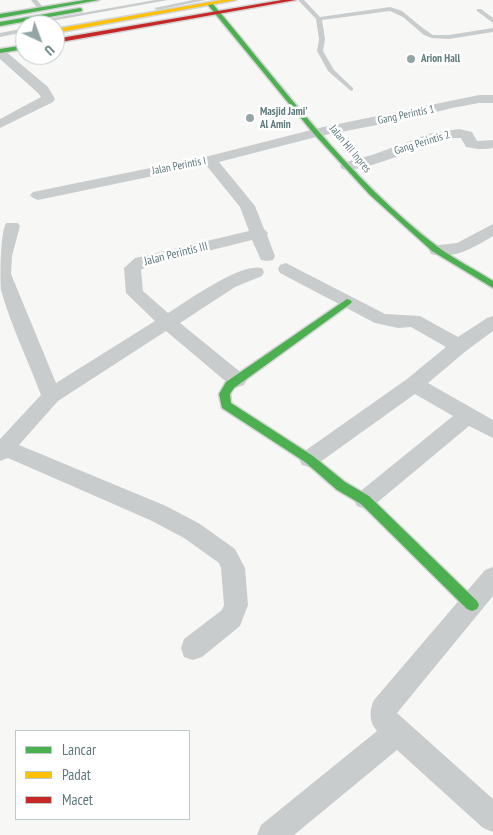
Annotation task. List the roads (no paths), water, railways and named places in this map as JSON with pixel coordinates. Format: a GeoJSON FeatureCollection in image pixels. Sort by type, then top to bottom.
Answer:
{"type":"FeatureCollection","features":[{"type":"Feature","properties":{"kind":"main road"},"geometry":{"type":"LineString","coordinates":[[0,16],[38,4],[96,0]]}},
{"type":"Feature","properties":{"kind":"main road"},"geometry":{"type":"LineString","coordinates":[[0,24],[117,2],[142,0]]}},
{"type":"Feature","properties":{"kind":"main road"},"geometry":{"type":"LineString","coordinates":[[65,39],[234,0]]}},
{"type":"Feature","properties":{"kind":"main road"},"geometry":{"type":"LineString","coordinates":[[65,29],[210,6],[293,0]]}},
{"type":"Feature","properties":{"kind":"main road","name":"Jalan HII Inpres"},"geometry":{"type":"LineString","coordinates":[[210,6],[347,166],[392,213],[437,250],[493,285]]}},
{"type":"Feature","properties":{"kind":"main road"},"geometry":{"type":"LineString","coordinates":[[0,41],[15,38]]}},
{"type":"Feature","properties":{"kind":"main road"},"geometry":{"type":"LineString","coordinates":[[0,52],[15,49]]}},
{"type":"Feature","properties":{"kind":"main road"},"geometry":{"type":"LineString","coordinates":[[347,302],[230,385],[224,394],[226,405],[308,459],[341,486],[365,500],[472,605]]}},
{"type":"Feature","properties":{"kind":"street"},"geometry":{"type":"LineString","coordinates":[[0,52],[19,71],[48,94],[48,99],[0,124]]}},
{"type":"Feature","properties":{"kind":"street","name":"Gang Perintis 1"},"geometry":{"type":"LineString","coordinates":[[319,132],[461,103],[493,99]]}},
{"type":"Feature","properties":{"kind":"street","name":"Jalan Perintis I"},"geometry":{"type":"LineString","coordinates":[[38,195],[210,160],[319,132]]}},
{"type":"Feature","properties":{"kind":"street","name":"Gang Perintis 2"},"geometry":{"type":"LineString","coordinates":[[347,166],[382,157],[401,148],[435,137],[459,133],[467,135],[471,144],[476,146],[493,144]]}},
{"type":"Feature","properties":{"kind":"street"},"geometry":{"type":"LineString","coordinates":[[210,160],[247,206],[260,233],[267,256]]}},
{"type":"Feature","properties":{"kind":"street"},"geometry":{"type":"LineString","coordinates":[[12,226],[4,256],[3,274],[51,396]]}},
{"type":"Feature","properties":{"kind":"street"},"geometry":{"type":"LineString","coordinates":[[437,250],[461,248],[493,229]]}},
{"type":"Feature","properties":{"kind":"street","name":"Jalan Perintis III"},"geometry":{"type":"LineString","coordinates":[[167,322],[135,293],[132,268],[141,262],[260,233]]}},
{"type":"Feature","properties":{"kind":"street"},"geometry":{"type":"LineString","coordinates":[[286,269],[273,277],[260,275],[254,268],[257,260],[267,256],[279,258],[284,261],[286,269],[380,319],[398,322],[414,320],[459,346]]}},
{"type":"Feature","properties":{"kind":"street"},"geometry":{"type":"LineString","coordinates":[[193,648],[231,618],[236,605],[232,568],[227,556],[192,531],[158,513],[3,450],[51,396],[229,283],[256,272]]}},
{"type":"Feature","properties":{"kind":"street"},"geometry":{"type":"LineString","coordinates":[[167,322],[237,380]]}},
{"type":"Feature","properties":{"kind":"street"},"geometry":{"type":"LineString","coordinates":[[308,459],[414,384],[459,346],[493,322]]}},
{"type":"Feature","properties":{"kind":"street"},"geometry":{"type":"LineString","coordinates":[[414,384],[493,430]]}},
{"type":"Feature","properties":{"kind":"street"},"geometry":{"type":"LineString","coordinates":[[365,500],[467,416]]}},
{"type":"Feature","properties":{"kind":"street"},"geometry":{"type":"LineString","coordinates":[[493,578],[382,709],[384,719],[396,732],[493,818]]}},
{"type":"Feature","properties":{"kind":"street"},"geometry":{"type":"LineString","coordinates":[[271,835],[396,732]]}},
{"type":"Feature","properties":{"kind":"lane"},"geometry":{"type":"LineString","coordinates":[[0,28],[165,0]]}},
{"type":"Feature","properties":{"kind":"lane"},"geometry":{"type":"LineString","coordinates":[[301,0],[319,19],[322,39],[320,51],[331,70],[351,89]]}},
{"type":"Feature","properties":{"kind":"lane"},"geometry":{"type":"LineString","coordinates":[[65,24],[210,6]]}},
{"type":"Feature","properties":{"kind":"lane"},"geometry":{"type":"LineString","coordinates":[[319,19],[390,9],[399,11],[426,34],[436,37],[493,30]]}},
{"type":"Feature","properties":{"kind":"lane"},"geometry":{"type":"LineString","coordinates":[[479,10],[493,21]]}},
{"type":"Feature","properties":{"kind":"lane"},"geometry":{"type":"LineString","coordinates":[[0,35],[15,32]]}},
{"type":"Feature","properties":{"kind":"place","name":"Arion Hall"},"geometry":{"type":"Point","coordinates":[411,59]}},
{"type":"Feature","properties":{"kind":"place","name":"Masjid Jami' Al Amin"},"geometry":{"type":"Point","coordinates":[250,118]}}]}
